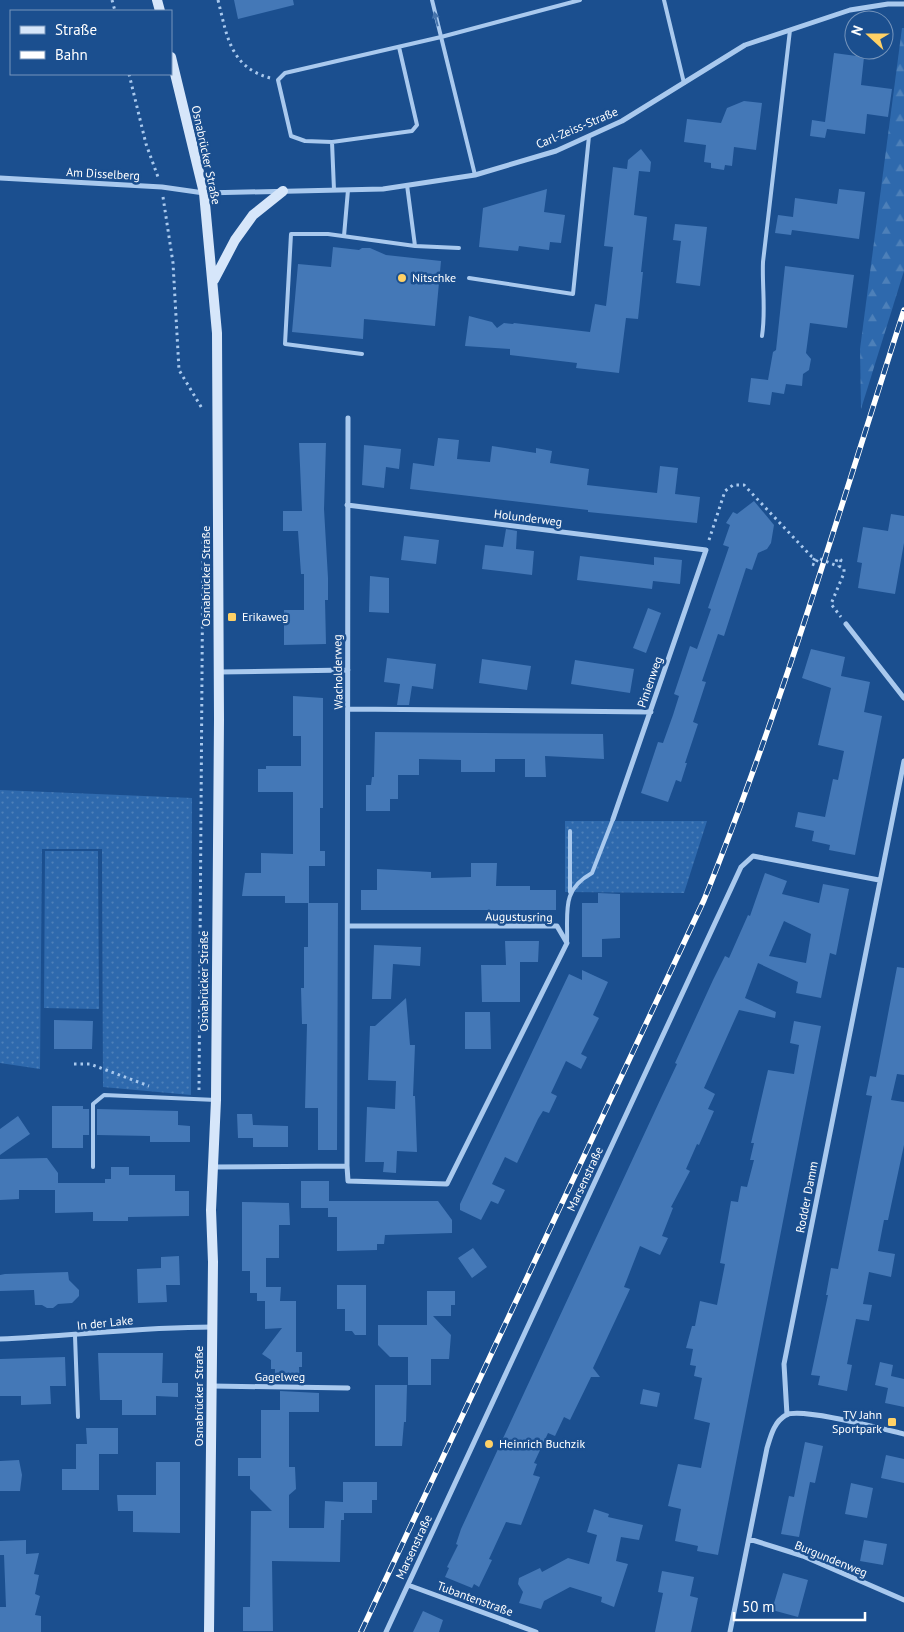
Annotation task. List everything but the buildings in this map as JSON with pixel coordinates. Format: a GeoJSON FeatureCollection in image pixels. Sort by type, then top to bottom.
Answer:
{"type":"FeatureCollection","features":[{"type":"Feature","properties":{"kind":"main road","name":"Osnabrücker Straße"},"geometry":{"type":"LineString","coordinates":[[172,61],[204,193],[214,280],[217,342],[216,1100],[211,1210],[212,1386],[209,1632]]}},
{"type":"Feature","properties":{"kind":"main road"},"geometry":{"type":"LineString","coordinates":[[214,280],[235,240],[254,215],[283,191]]}},
{"type":"Feature","properties":{"kind":"street","name":"Carl-Zeiss-Straße"},"geometry":{"type":"LineString","coordinates":[[204,193],[383,189],[475,175],[556,151],[622,121],[745,45],[850,10],[888,4],[904,4]]}},
{"type":"Feature","properties":{"kind":"street","name":"Am Disselberg"},"geometry":{"type":"LineString","coordinates":[[0,178],[162,187],[204,193]]}},
{"type":"Feature","properties":{"kind":"street","name":"Wacholderweg"},"geometry":{"type":"LineString","coordinates":[[348,418],[349,926]]}},
{"type":"Feature","properties":{"kind":"street","name":"Holunderweg"},"geometry":{"type":"LineString","coordinates":[[347,505],[706,550]]}},
{"type":"Feature","properties":{"kind":"street","name":"Pinienweg"},"geometry":{"type":"LineString","coordinates":[[613,819],[706,550]]}},
{"type":"Feature","properties":{"kind":"street"},"geometry":{"type":"LineString","coordinates":[[846,624],[904,698]]}},
{"type":"Feature","properties":{"kind":"street"},"geometry":{"type":"LineString","coordinates":[[218,672],[348,670]]}},
{"type":"Feature","properties":{"kind":"street"},"geometry":{"type":"LineString","coordinates":[[349,709],[651,712]]}},
{"type":"Feature","properties":{"kind":"street","name":"Rodder Damm"},"geometry":{"type":"LineString","coordinates":[[787,1414],[784,1364],[904,761]]}},
{"type":"Feature","properties":{"kind":"street","name":"Marsenstraße"},"geometry":{"type":"LineString","coordinates":[[386,1632],[741,867],[753,856],[879,880]]}},
{"type":"Feature","properties":{"kind":"street"},"geometry":{"type":"LineString","coordinates":[[349,926],[348,1181],[447,1184],[567,942]]}},
{"type":"Feature","properties":{"kind":"street","name":"Augustusring"},"geometry":{"type":"LineString","coordinates":[[349,926],[557,926],[567,942]]}},
{"type":"Feature","properties":{"kind":"street"},"geometry":{"type":"LineString","coordinates":[[214,1167],[347,1166]]}},
{"type":"Feature","properties":{"kind":"street","name":"In der Lake"},"geometry":{"type":"LineString","coordinates":[[0,1339],[74,1336],[125,1330],[212,1327]]}},
{"type":"Feature","properties":{"kind":"street","name":"Gagelweg"},"geometry":{"type":"LineString","coordinates":[[212,1386],[348,1388]]}},
{"type":"Feature","properties":{"kind":"street"},"geometry":{"type":"LineString","coordinates":[[730,1632],[771,1435],[778,1422],[787,1414],[804,1413],[904,1434]]}},
{"type":"Feature","properties":{"kind":"street","name":"Burgundenweg"},"geometry":{"type":"LineString","coordinates":[[749,1539],[803,1556],[904,1600]]}},
{"type":"Feature","properties":{"kind":"street","name":"Tubantenstraße"},"geometry":{"type":"LineString","coordinates":[[408,1585],[536,1632]]}},
{"type":"Feature","properties":{"kind":"lane"},"geometry":{"type":"LineString","coordinates":[[432,0],[475,175]]}},
{"type":"Feature","properties":{"kind":"lane"},"geometry":{"type":"LineString","coordinates":[[399,47],[418,125],[412,130],[332,142],[305,141],[291,136],[278,80],[285,73],[441,37],[580,0]]}},
{"type":"Feature","properties":{"kind":"lane"},"geometry":{"type":"LineString","coordinates":[[664,0],[684,83]]}},
{"type":"Feature","properties":{"kind":"lane"},"geometry":{"type":"LineString","coordinates":[[762,336],[766,308],[762,294],[763,262],[790,30]]}},
{"type":"Feature","properties":{"kind":"lane"},"geometry":{"type":"LineString","coordinates":[[469,278],[573,294],[589,136]]}},
{"type":"Feature","properties":{"kind":"lane"},"geometry":{"type":"LineString","coordinates":[[332,142],[334,190]]}},
{"type":"Feature","properties":{"kind":"lane"},"geometry":{"type":"LineString","coordinates":[[407,185],[415,246]]}},
{"type":"Feature","properties":{"kind":"lane"},"geometry":{"type":"LineString","coordinates":[[344,236],[348,190]]}},
{"type":"Feature","properties":{"kind":"lane"},"geometry":{"type":"LineString","coordinates":[[362,354],[285,344],[291,234],[344,236],[415,246],[459,248]]}},
{"type":"Feature","properties":{"kind":"lane"},"geometry":{"type":"LineString","coordinates":[[570,892],[579,881],[592,874],[613,819]]}},
{"type":"Feature","properties":{"kind":"lane"},"geometry":{"type":"LineString","coordinates":[[567,942],[570,892],[570,831]]}},
{"type":"Feature","properties":{"kind":"lane"},"geometry":{"type":"LineString","coordinates":[[93,1167],[94,1104],[104,1095],[216,1100]]}},
{"type":"Feature","properties":{"kind":"lane"},"geometry":{"type":"LineString","coordinates":[[74,1336],[78,1417]]}},
{"type":"Feature","properties":{"kind":"path"},"geometry":{"type":"LineString","coordinates":[[218,0],[226,33],[242,64],[260,75],[278,80]]}},
{"type":"Feature","properties":{"kind":"path"},"geometry":{"type":"LineString","coordinates":[[129,75],[146,144],[162,187],[173,263],[179,370],[203,410],[203,420]]}},
{"type":"Feature","properties":{"kind":"path"},"geometry":{"type":"LineString","coordinates":[[706,550],[725,491],[734,485],[744,485],[811,556],[815,556],[812,564],[816,565],[818,558],[835,565],[837,559],[841,560],[839,566],[844,569],[844,573],[831,604],[846,624]]}},
{"type":"Feature","properties":{"kind":"path"},"geometry":{"type":"LineString","coordinates":[[199,1099],[203,530]]}},
{"type":"Feature","properties":{"kind":"path"},"geometry":{"type":"LineString","coordinates":[[74,1064],[90,1064],[158,1089]]}},
{"type":"Feature","properties":{"kind":"green space"},"geometry":{"type":"Polygon","coordinates":[[[902,28],[904,28],[904,271],[861,409],[860,349],[902,28]]]}},
{"type":"Feature","properties":{"kind":"green space"},"geometry":{"type":"Polygon","coordinates":[[[0,790],[192,798],[191,1095],[103,1087],[102,849],[42,849],[40,1069],[0,1063],[0,790]]]}},
{"type":"Feature","properties":{"kind":"green space"},"geometry":{"type":"Polygon","coordinates":[[[565,821],[707,821],[684,893],[565,892],[565,821]]]}},
{"type":"Feature","properties":{"kind":"green space"},"geometry":{"type":"Polygon","coordinates":[[[45,851],[98,851],[99,1009],[44,1008],[45,851]]]}},
{"type":"Feature","properties":{"kind":"railway"},"geometry":{"type":"LineString","coordinates":[[361,1632],[704,900],[785,681],[904,310]]}},
{"type":"Feature","properties":{"kind":"place","name":"Nitschke"},"geometry":{"type":"Point","coordinates":[402,278]}},
{"type":"Feature","properties":{"kind":"place","name":"Erikaweg"},"geometry":{"type":"Point","coordinates":[232,617]}},
{"type":"Feature","properties":{"kind":"place","name":"TV Jahn Sportpark"},"geometry":{"type":"Point","coordinates":[892,1422]}},
{"type":"Feature","properties":{"kind":"place","name":"Heinrich Buchzik"},"geometry":{"type":"Point","coordinates":[489,1444]}}]}
